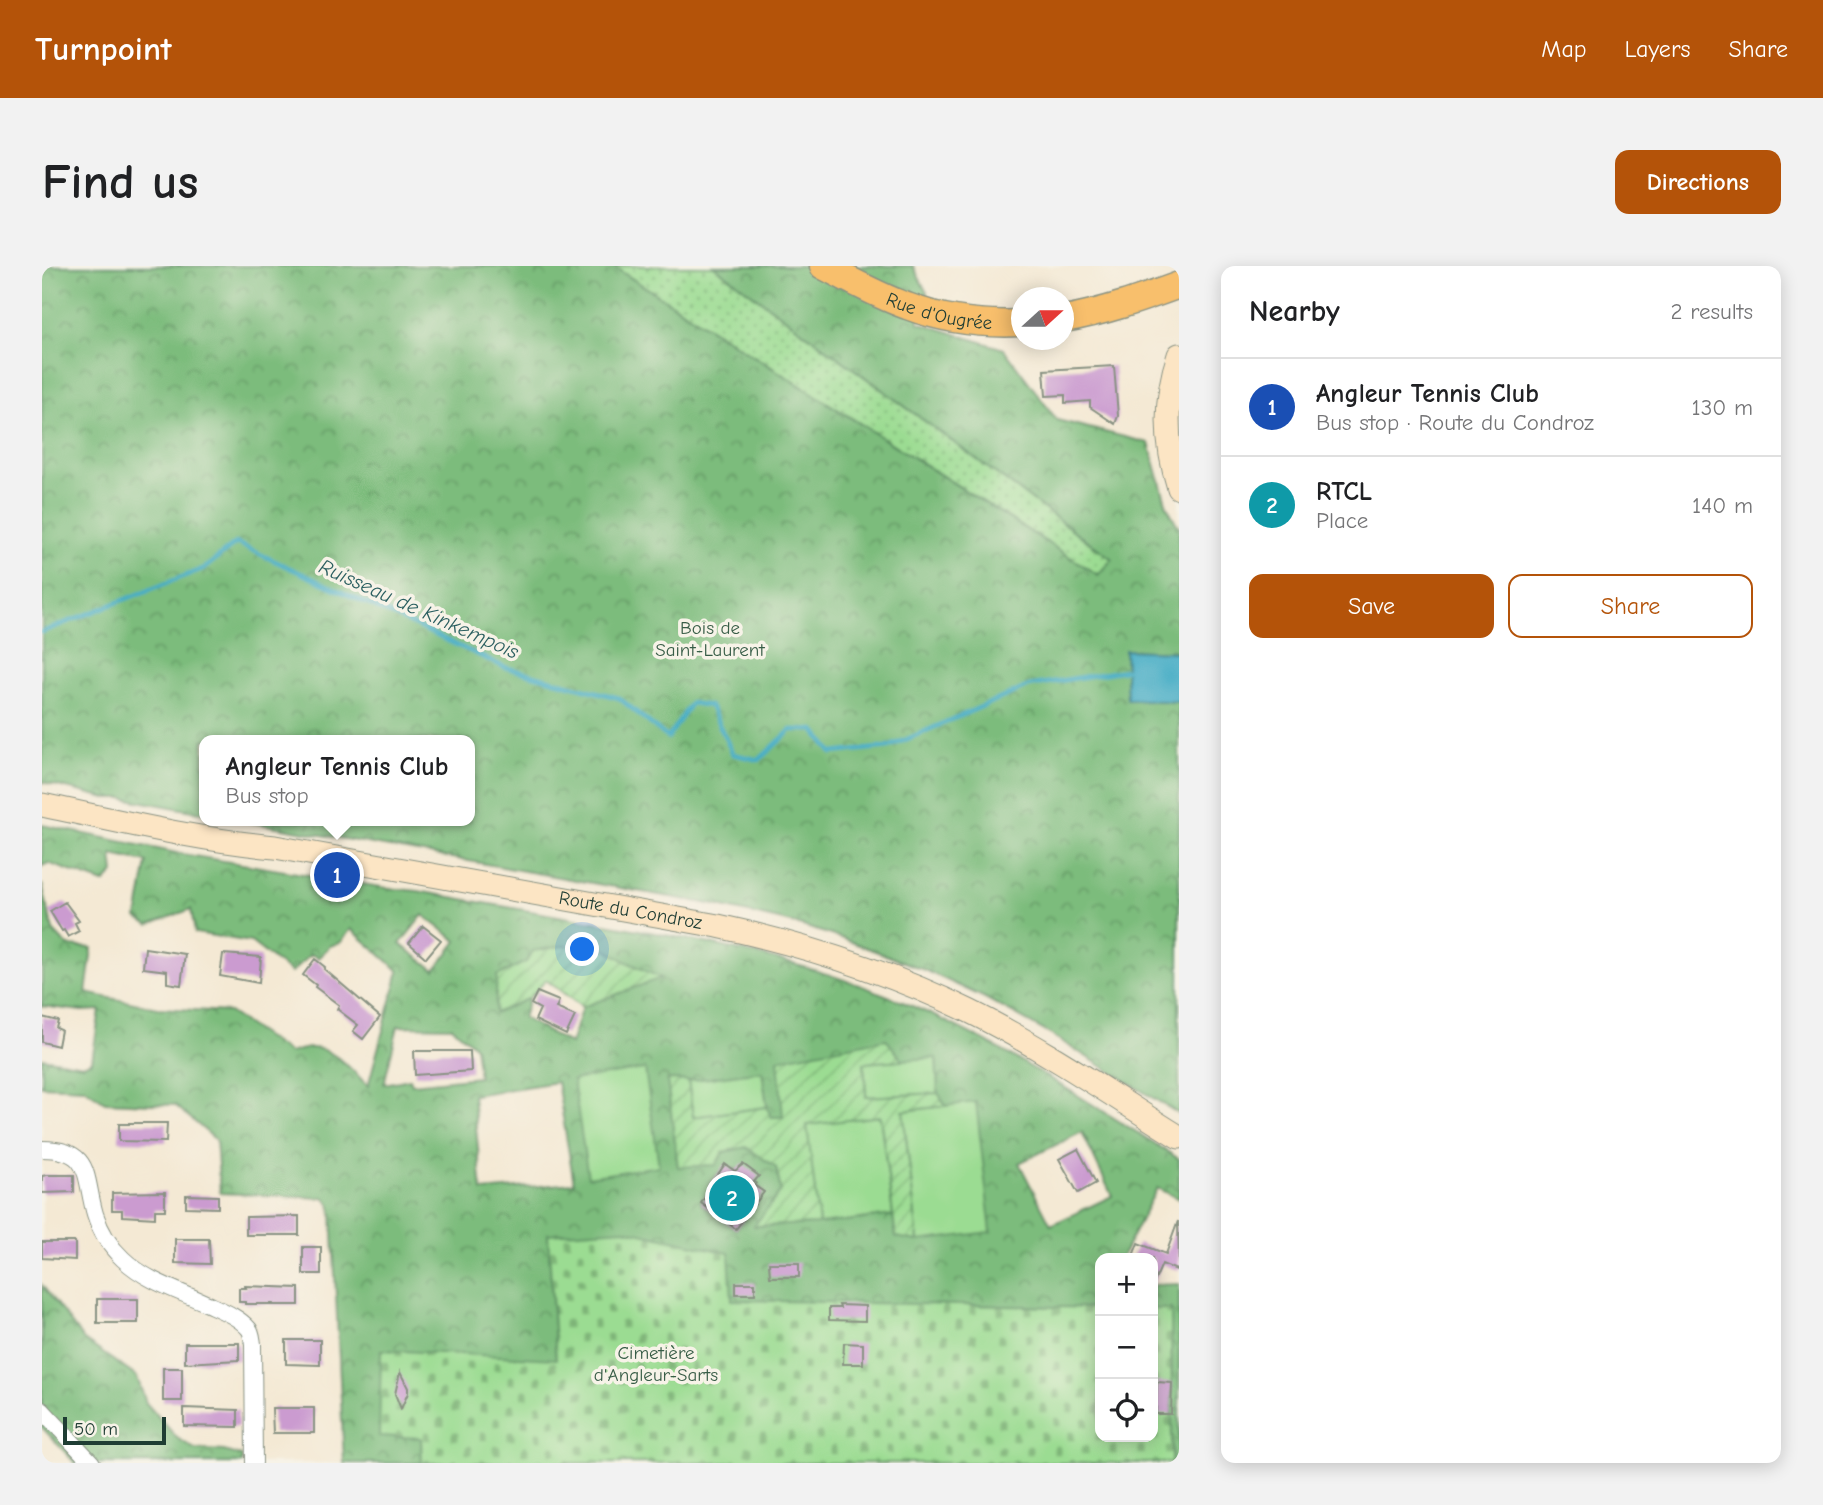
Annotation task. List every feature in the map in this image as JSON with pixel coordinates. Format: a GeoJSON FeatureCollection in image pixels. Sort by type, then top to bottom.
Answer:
{"type":"FeatureCollection","features":[{"type":"Feature","properties":{"kind":"main road","name":"Rue d'Ougrée"},"geometry":{"type":"LineString","coordinates":[[823,266],[907,306],[969,321],[1011,323]]}},
{"type":"Feature","properties":{"kind":"main road"},"geometry":{"type":"LineString","coordinates":[[1074,317],[1124,305],[1179,285]]}},
{"type":"Feature","properties":{"kind":"main road"},"geometry":{"type":"LineString","coordinates":[[1179,355],[1172,383],[1168,427],[1173,469],[1179,488]]}},
{"type":"Feature","properties":{"kind":"main road","name":"Route du Condroz"},"geometry":{"type":"LineString","coordinates":[[42,805],[169,831],[275,847],[718,926],[818,951],[880,972],[970,1012],[1034,1047],[1179,1137]]}},
{"type":"Feature","properties":{"kind":"street"},"geometry":{"type":"LineString","coordinates":[[42,1149],[64,1151],[77,1158],[86,1170],[102,1230],[121,1257],[148,1277],[222,1310],[251,1331],[254,1463]]}},
{"type":"Feature","properties":{"kind":"street"},"geometry":{"type":"LineString","coordinates":[[42,1410],[92,1463]]}},
{"type":"Feature","properties":{"kind":"green space","name":"Bois de Saint-Laurent"},"geometry":{"type":"Polygon","coordinates":[[[42,266],[612,266],[1098,575],[1112,559],[714,266],[913,266],[927,293],[918,322],[1004,349],[1057,420],[1149,443],[1167,506],[1179,528],[1179,652],[1125,650],[1127,699],[1179,702],[1179,1114],[1045,1031],[985,998],[925,970],[841,938],[796,924],[710,904],[271,826],[475,826],[475,735],[199,735],[199,812],[122,798],[106,798],[42,782],[42,266]]]}},
{"type":"Feature","properties":{"kind":"green space"},"geometry":{"type":"Polygon","coordinates":[[[612,266],[714,266],[1112,559],[1098,575],[612,266]]]}},
{"type":"Feature","properties":{"kind":"green space"},"geometry":{"type":"Polygon","coordinates":[[[42,825],[182,854],[418,891],[650,932],[717,945],[814,970],[878,992],[957,1027],[1033,1068],[1106,1113],[1179,1159],[1179,1199],[1157,1188],[1124,1253],[1095,1253],[1095,1308],[731,1300],[548,1234],[556,1360],[381,1350],[421,1438],[422,1463],[344,1463],[330,1204],[325,1198],[220,1193],[216,1140],[175,1105],[105,1102],[84,1088],[42,1086],[42,1058],[83,1065],[92,1061],[100,1010],[82,1011],[42,1006],[42,884],[53,930],[68,946],[92,948],[86,993],[158,1008],[229,1012],[289,1053],[311,1048],[335,1056],[368,1086],[399,971],[351,929],[341,942],[330,946],[318,958],[311,954],[291,973],[251,942],[195,933],[191,909],[149,925],[137,918],[147,862],[112,855],[114,873],[104,883],[48,863],[42,867],[42,825]],[[423,915],[400,944],[435,970],[457,941],[423,915]],[[526,962],[497,976],[496,1013],[529,998],[523,1018],[570,1044],[582,1007],[660,978],[629,963],[526,962]],[[398,1026],[384,1084],[410,1079],[412,1084],[479,1077],[475,1046],[452,1027],[398,1026]],[[886,1039],[784,1117],[771,1118],[762,1071],[688,1081],[668,1080],[678,1167],[746,1147],[776,1167],[781,1191],[755,1226],[819,1224],[893,1215],[896,1237],[918,1241],[976,1103],[946,1106],[938,1093],[936,1058],[902,1060],[886,1039]],[[557,1082],[473,1095],[482,1191],[574,1183],[557,1082]],[[1082,1132],[1019,1163],[1051,1225],[1112,1196],[1082,1132]],[[726,1165],[710,1185],[712,1188],[701,1203],[736,1229],[764,1192],[738,1169],[735,1171],[726,1165]]]}},
{"type":"Feature","properties":{"kind":"green space"},"geometry":{"type":"Polygon","coordinates":[[[592,941],[661,978],[582,1007],[546,980],[529,998],[495,1013],[497,976],[526,962],[533,951],[592,941]]]}},
{"type":"Feature","properties":{"kind":"green space"},"geometry":{"type":"Polygon","coordinates":[[[886,1039],[902,1060],[864,1063],[866,1097],[938,1093],[946,1106],[903,1111],[918,1241],[896,1237],[880,1116],[807,1125],[819,1224],[754,1226],[781,1191],[776,1167],[746,1147],[723,1152],[716,1165],[678,1167],[667,1080],[688,1081],[693,1117],[767,1107],[771,1117],[783,1117],[778,1059],[886,1039]]]}},
{"type":"Feature","properties":{"kind":"green space"},"geometry":{"type":"Polygon","coordinates":[[[936,1058],[938,1093],[866,1097],[864,1062],[936,1058]]]}},
{"type":"Feature","properties":{"kind":"green space"},"geometry":{"type":"Polygon","coordinates":[[[645,1069],[659,1166],[588,1177],[573,1080],[645,1069]]]}},
{"type":"Feature","properties":{"kind":"green space"},"geometry":{"type":"Polygon","coordinates":[[[762,1071],[767,1107],[693,1117],[688,1081],[762,1071]]]}},
{"type":"Feature","properties":{"kind":"green space"},"geometry":{"type":"Polygon","coordinates":[[[976,1102],[991,1232],[918,1241],[903,1111],[976,1102]]]}},
{"type":"Feature","properties":{"kind":"green space"},"geometry":{"type":"Polygon","coordinates":[[[880,1116],[893,1215],[819,1224],[806,1125],[880,1116]]]}},
{"type":"Feature","properties":{"kind":"green space","name":"Cimetière d'Angleur-Sarts"},"geometry":{"type":"Polygon","coordinates":[[[624,1229],[729,1253],[732,1300],[1095,1308],[1095,1442],[1158,1442],[1158,1309],[1171,1309],[1172,1463],[422,1463],[421,1438],[379,1436],[381,1350],[556,1359],[548,1234],[624,1229]]]}},
{"type":"Feature","properties":{"kind":"green space"},"geometry":{"type":"Polygon","coordinates":[[[1179,1284],[1179,1463],[1172,1463],[1171,1310],[1158,1309],[1158,1285],[1179,1284]]]}},
{"type":"Feature","properties":{"kind":"green space"},"geometry":{"type":"Polygon","coordinates":[[[42,1285],[84,1340],[137,1377],[146,1403],[177,1438],[195,1449],[224,1451],[242,1456],[242,1463],[75,1463],[42,1427],[42,1285]]]}},
{"type":"Feature","properties":{"kind":"water"},"geometry":{"type":"Polygon","coordinates":[[[1125,650],[1179,652],[1179,702],[1127,699],[1125,650]]]}},
{"type":"Feature","properties":{"kind":"building"},"geometry":{"type":"Polygon","coordinates":[[[1114,366],[1118,416],[1115,424],[1090,407],[1090,401],[1065,403],[1065,395],[1046,396],[1044,370],[1114,366]]]}},
{"type":"Feature","properties":{"kind":"building"},"geometry":{"type":"Polygon","coordinates":[[[65,902],[79,921],[75,923],[79,931],[68,937],[50,911],[65,902]]]}},
{"type":"Feature","properties":{"kind":"building"},"geometry":{"type":"Polygon","coordinates":[[[423,926],[441,940],[426,958],[409,943],[423,926]]]}},
{"type":"Feature","properties":{"kind":"building"},"geometry":{"type":"Polygon","coordinates":[[[145,948],[185,954],[181,985],[167,983],[167,971],[143,968],[145,948]]]}},
{"type":"Feature","properties":{"kind":"building"},"geometry":{"type":"Polygon","coordinates":[[[223,954],[261,957],[259,983],[220,976],[223,954]]]}},
{"type":"Feature","properties":{"kind":"building"},"geometry":{"type":"Polygon","coordinates":[[[315,959],[380,1017],[363,1039],[353,1031],[358,1025],[337,1009],[339,1005],[303,975],[315,959]]]}},
{"type":"Feature","properties":{"kind":"building"},"geometry":{"type":"Polygon","coordinates":[[[537,992],[559,1001],[556,1008],[575,1016],[566,1035],[535,1020],[540,1009],[531,1004],[537,992]]]}},
{"type":"Feature","properties":{"kind":"building"},"geometry":{"type":"Polygon","coordinates":[[[42,1017],[58,1021],[56,1028],[61,1030],[58,1046],[42,1042],[42,1017]]]}},
{"type":"Feature","properties":{"kind":"building"},"geometry":{"type":"Polygon","coordinates":[[[414,1051],[470,1051],[471,1071],[415,1075],[414,1051]]]}},
{"type":"Feature","properties":{"kind":"building"},"geometry":{"type":"Polygon","coordinates":[[[167,1123],[166,1142],[119,1141],[119,1124],[167,1123]]]}},
{"type":"Feature","properties":{"kind":"building"},"geometry":{"type":"Polygon","coordinates":[[[1078,1149],[1096,1183],[1078,1193],[1059,1159],[1078,1149]]]}},
{"type":"Feature","properties":{"kind":"building"},"geometry":{"type":"Polygon","coordinates":[[[725,1164],[735,1171],[743,1164],[759,1176],[754,1185],[764,1192],[736,1229],[701,1203],[725,1164]]]}},
{"type":"Feature","properties":{"kind":"building"},"geometry":{"type":"Polygon","coordinates":[[[74,1175],[74,1192],[42,1193],[42,1176],[74,1175]]]}},
{"type":"Feature","properties":{"kind":"building"},"geometry":{"type":"Polygon","coordinates":[[[165,1192],[165,1210],[155,1210],[155,1218],[122,1216],[122,1210],[112,1210],[112,1193],[165,1192]]]}},
{"type":"Feature","properties":{"kind":"building"},"geometry":{"type":"Polygon","coordinates":[[[186,1195],[218,1196],[218,1208],[186,1207],[186,1195]]]}},
{"type":"Feature","properties":{"kind":"building"},"geometry":{"type":"Polygon","coordinates":[[[299,1216],[299,1235],[246,1235],[246,1217],[299,1216]]]}},
{"type":"Feature","properties":{"kind":"building"},"geometry":{"type":"Polygon","coordinates":[[[1178,1221],[1179,1271],[1162,1264],[1158,1273],[1158,1253],[1134,1253],[1138,1243],[1166,1254],[1178,1221]]]}},
{"type":"Feature","properties":{"kind":"building"},"geometry":{"type":"Polygon","coordinates":[[[175,1239],[209,1239],[210,1264],[175,1263],[175,1239]]]}},
{"type":"Feature","properties":{"kind":"building"},"geometry":{"type":"Polygon","coordinates":[[[42,1242],[75,1242],[75,1260],[42,1258],[42,1242]]]}},
{"type":"Feature","properties":{"kind":"building"},"geometry":{"type":"Polygon","coordinates":[[[303,1247],[321,1247],[321,1274],[303,1274],[303,1247]]]}},
{"type":"Feature","properties":{"kind":"building"},"geometry":{"type":"Polygon","coordinates":[[[769,1263],[799,1263],[799,1277],[770,1277],[769,1263]]]}},
{"type":"Feature","properties":{"kind":"building"},"geometry":{"type":"Polygon","coordinates":[[[736,1283],[755,1283],[755,1294],[736,1294],[736,1283]]]}},
{"type":"Feature","properties":{"kind":"building"},"geometry":{"type":"Polygon","coordinates":[[[245,1286],[299,1288],[299,1305],[239,1302],[239,1288],[246,1288],[245,1286]]]}},
{"type":"Feature","properties":{"kind":"building"},"geometry":{"type":"Polygon","coordinates":[[[97,1299],[138,1299],[138,1323],[97,1323],[97,1299]]]}},
{"type":"Feature","properties":{"kind":"building"},"geometry":{"type":"Polygon","coordinates":[[[839,1305],[865,1306],[865,1321],[829,1320],[829,1308],[840,1308],[839,1305]]]}},
{"type":"Feature","properties":{"kind":"building"},"geometry":{"type":"Polygon","coordinates":[[[286,1340],[320,1340],[320,1365],[286,1364],[286,1340]]]}},
{"type":"Feature","properties":{"kind":"building"},"geometry":{"type":"Polygon","coordinates":[[[185,1343],[239,1343],[239,1360],[185,1363],[185,1343]]]}},
{"type":"Feature","properties":{"kind":"building"},"geometry":{"type":"Polygon","coordinates":[[[844,1343],[863,1344],[863,1364],[843,1364],[844,1343]]]}},
{"type":"Feature","properties":{"kind":"building"},"geometry":{"type":"Polygon","coordinates":[[[163,1368],[182,1368],[182,1401],[163,1401],[163,1368]]]}},
{"type":"Feature","properties":{"kind":"building"},"geometry":{"type":"Polygon","coordinates":[[[400,1372],[408,1388],[401,1409],[395,1394],[400,1372]]]}},
{"type":"Feature","properties":{"kind":"building"},"geometry":{"type":"Polygon","coordinates":[[[1158,1382],[1172,1383],[1171,1414],[1158,1414],[1158,1382]]]}},
{"type":"Feature","properties":{"kind":"building"},"geometry":{"type":"Polygon","coordinates":[[[184,1408],[238,1410],[238,1427],[184,1426],[184,1408]]]}},
{"type":"Feature","properties":{"kind":"building"},"geometry":{"type":"Polygon","coordinates":[[[272,1408],[314,1408],[314,1433],[273,1433],[272,1408]]]}},
{"type":"Feature","properties":{"kind":"waterway","name":"Ruisseau de Kinkempois"},"geometry":{"type":"LineString","coordinates":[[42,632],[205,568],[236,543],[504,667],[619,698],[668,738],[691,703],[710,706],[733,754],[759,760],[791,730],[814,730],[832,753],[889,747],[1029,686],[1125,670]]}},
{"type":"Feature","properties":{"kind":"place","name":"Angleur Tennis Club"},"geometry":{"type":"Point","coordinates":[337,875]}},
{"type":"Feature","properties":{"kind":"place","name":"RTCL"},"geometry":{"type":"Point","coordinates":[732,1198]}}]}
